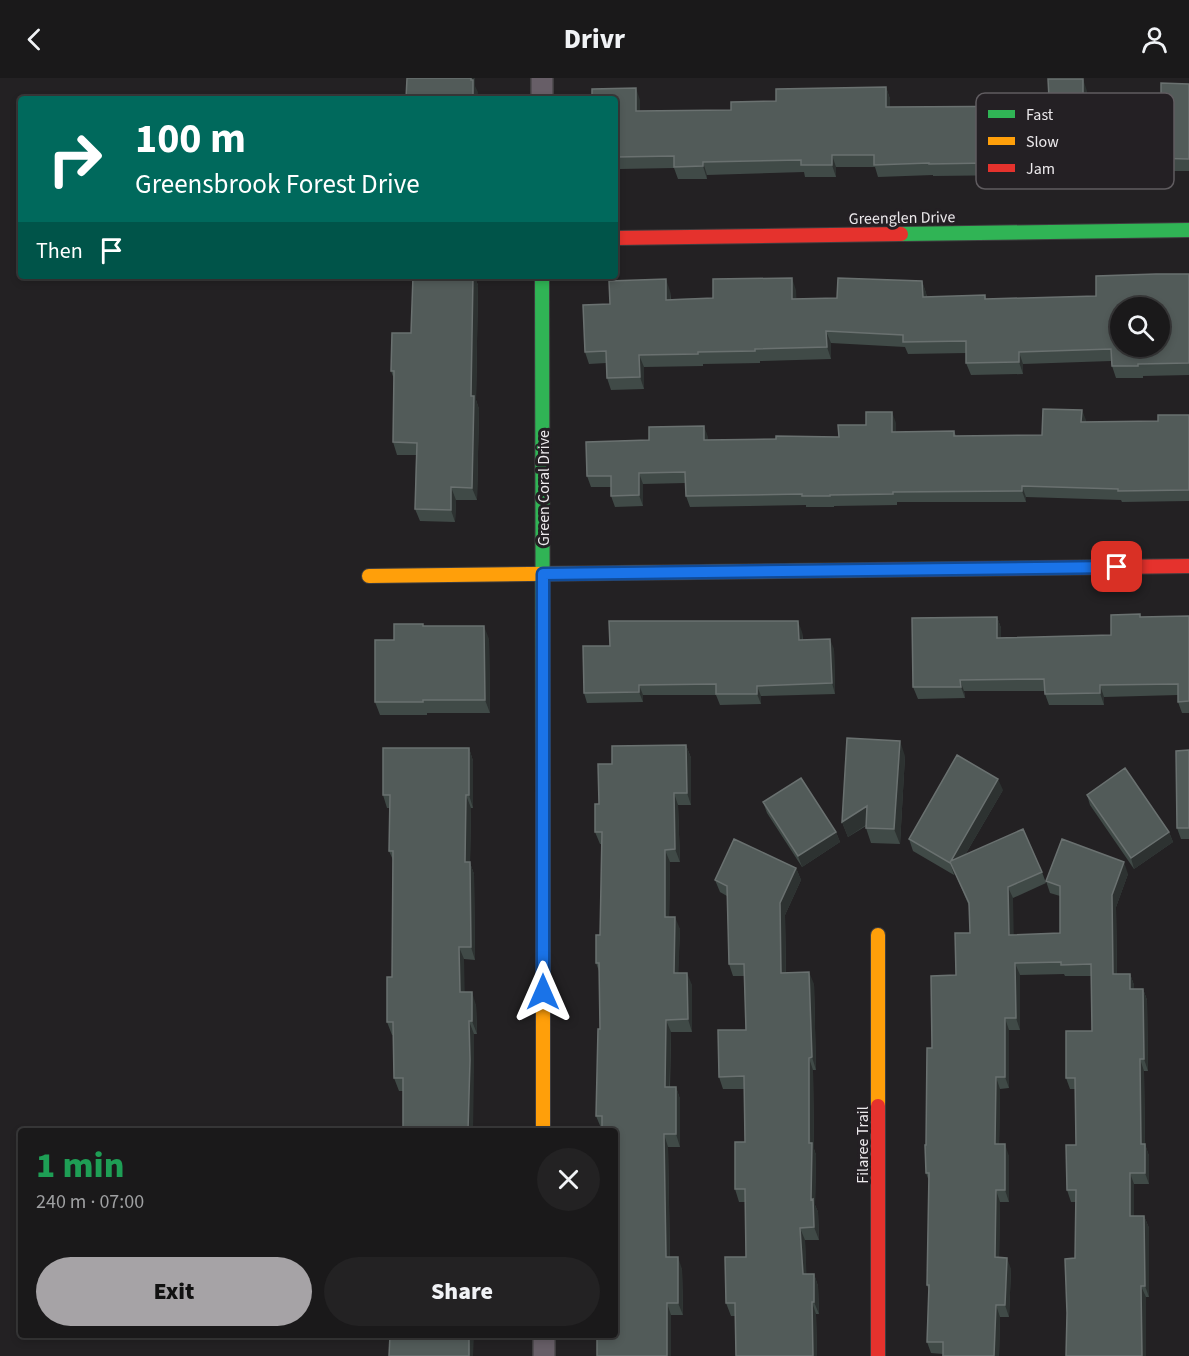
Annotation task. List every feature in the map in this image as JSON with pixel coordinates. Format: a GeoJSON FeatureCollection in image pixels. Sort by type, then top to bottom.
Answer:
{"type":"FeatureCollection","features":[{"type":"Feature","properties":{"kind":"street"},"geometry":{"type":"LineString","coordinates":[[542,78],[542,96]]}},
{"type":"Feature","properties":{"kind":"street","name":"Greenglen Drive"},"geometry":{"type":"LineString","coordinates":[[618,238],[1189,230]]}},
{"type":"Feature","properties":{"kind":"street","name":"Green Coral Drive"},"geometry":{"type":"LineString","coordinates":[[542,279],[543,1128]]}},
{"type":"Feature","properties":{"kind":"street"},"geometry":{"type":"LineString","coordinates":[[369,576],[1189,566]]}},
{"type":"Feature","properties":{"kind":"street","name":"Filaree Trail"},"geometry":{"type":"LineString","coordinates":[[878,935],[878,1356]]}},
{"type":"Feature","properties":{"kind":"street"},"geometry":{"type":"LineString","coordinates":[[544,1338],[544,1356]]}},
{"type":"Feature","properties":{"kind":"building"},"geometry":{"type":"Polygon","coordinates":[[[407,78],[471,78],[473,80],[473,96],[406,96],[407,78]]]}},
{"type":"Feature","properties":{"kind":"building"},"geometry":{"type":"Polygon","coordinates":[[[1048,79],[1083,79],[1083,93],[1049,93],[1048,79]]]}},
{"type":"Feature","properties":{"kind":"building"},"geometry":{"type":"Polygon","coordinates":[[[1161,83],[1189,84],[1189,159],[1174,159],[1174,93],[1161,93],[1161,83]]]}},
{"type":"Feature","properties":{"kind":"building"},"geometry":{"type":"Polygon","coordinates":[[[886,87],[886,107],[976,106],[976,163],[874,165],[874,155],[832,155],[832,165],[801,165],[801,160],[703,162],[703,166],[674,167],[674,156],[618,157],[618,96],[592,96],[592,89],[636,88],[636,111],[731,110],[731,102],[776,101],[776,89],[886,87]]]}},
{"type":"Feature","properties":{"kind":"building"},"geometry":{"type":"Polygon","coordinates":[[[1189,274],[1189,363],[1112,366],[1111,357],[1170,357],[1170,297],[1110,297],[1110,349],[1019,352],[1019,362],[966,363],[966,341],[903,342],[903,335],[826,331],[827,347],[639,355],[640,377],[607,378],[606,351],[585,352],[583,305],[610,304],[609,281],[666,279],[666,300],[713,298],[713,279],[792,278],[792,299],[837,298],[838,278],[922,281],[923,297],[985,295],[985,299],[1096,296],[1096,276],[1189,274]]]}},
{"type":"Feature","properties":{"kind":"building"},"geometry":{"type":"Polygon","coordinates":[[[413,279],[473,279],[472,488],[451,487],[451,510],[415,509],[417,443],[393,442],[392,333],[411,333],[413,279]]]}},
{"type":"Feature","properties":{"kind":"building"},"geometry":{"type":"Polygon","coordinates":[[[1043,409],[1082,410],[1081,422],[1158,421],[1158,415],[1189,415],[1189,490],[1118,491],[1118,489],[1022,486],[1022,491],[893,492],[893,494],[830,496],[802,496],[802,494],[686,496],[685,472],[639,473],[639,495],[611,496],[611,476],[587,476],[586,442],[649,440],[649,427],[704,426],[704,440],[776,439],[776,436],[839,437],[838,425],[866,425],[866,412],[892,412],[892,432],[954,431],[954,436],[1042,435],[1043,409]]]}},
{"type":"Feature","properties":{"kind":"building"},"geometry":{"type":"Polygon","coordinates":[[[1140,614],[1140,617],[1189,616],[1189,701],[1178,702],[1178,684],[1100,685],[1100,693],[1045,694],[1044,679],[960,680],[961,687],[913,687],[912,618],[997,617],[997,638],[1111,635],[1111,615],[1140,614]]]}},
{"type":"Feature","properties":{"kind":"building"},"geometry":{"type":"Polygon","coordinates":[[[609,621],[798,621],[799,640],[830,639],[832,683],[757,686],[757,694],[716,694],[716,684],[639,685],[639,692],[584,693],[583,646],[610,646],[609,621]]]}},
{"type":"Feature","properties":{"kind":"building"},"geometry":{"type":"Polygon","coordinates":[[[394,624],[484,626],[485,700],[375,702],[375,640],[394,640],[394,624]]]}},
{"type":"Feature","properties":{"kind":"building"},"geometry":{"type":"Polygon","coordinates":[[[847,738],[900,741],[894,829],[866,828],[867,806],[842,822],[847,738]]]}},
{"type":"Feature","properties":{"kind":"building"},"geometry":{"type":"Polygon","coordinates":[[[686,745],[687,793],[674,793],[675,849],[665,850],[665,917],[675,917],[674,973],[687,973],[688,1019],[666,1020],[665,1087],[676,1087],[676,1134],[664,1134],[666,1257],[678,1257],[678,1303],[667,1303],[667,1356],[597,1356],[597,1338],[618,1338],[618,1128],[602,1128],[602,1116],[596,1116],[598,1029],[600,1029],[599,963],[596,963],[596,935],[600,935],[602,832],[595,832],[595,804],[599,804],[598,764],[612,764],[612,746],[686,745]]]}},
{"type":"Feature","properties":{"kind":"building"},"geometry":{"type":"Polygon","coordinates":[[[383,748],[469,748],[465,862],[470,862],[471,947],[459,947],[460,992],[472,992],[472,1021],[469,1021],[468,1128],[403,1128],[403,1078],[394,1078],[393,1022],[387,1022],[387,977],[392,977],[393,851],[389,851],[390,795],[383,795],[383,748]]]}},
{"type":"Feature","properties":{"kind":"building"},"geometry":{"type":"Polygon","coordinates":[[[1189,750],[1189,828],[1177,828],[1176,751],[1189,750]]]}},
{"type":"Feature","properties":{"kind":"building"},"geometry":{"type":"Polygon","coordinates":[[[957,755],[998,779],[951,861],[1023,829],[1042,872],[1008,887],[1009,935],[1060,933],[1060,886],[1046,881],[1062,839],[1124,862],[1112,895],[1113,974],[1130,974],[1130,989],[1143,989],[1144,1059],[1140,1059],[1141,1144],[1145,1144],[1145,1173],[1130,1173],[1130,1216],[1144,1216],[1145,1286],[1141,1286],[1142,1356],[1066,1356],[1065,1259],[1075,1258],[1076,1190],[1067,1190],[1066,1145],[1076,1145],[1075,1078],[1066,1078],[1066,1031],[1092,1031],[1091,964],[1061,965],[1061,962],[1015,963],[1016,1018],[1005,1018],[1005,1077],[996,1077],[995,1144],[1005,1144],[1005,1190],[996,1190],[995,1257],[1007,1258],[1005,1305],[996,1305],[994,1356],[943,1356],[943,1342],[927,1342],[929,1173],[926,1173],[925,1145],[927,1048],[932,1048],[931,976],[956,975],[955,933],[970,933],[969,903],[950,862],[909,839],[957,755]]]}},
{"type":"Feature","properties":{"kind":"building"},"geometry":{"type":"Polygon","coordinates":[[[1125,768],[1169,832],[1131,858],[1087,795],[1125,768]]]}},
{"type":"Feature","properties":{"kind":"building"},"geometry":{"type":"Polygon","coordinates":[[[801,778],[836,832],[798,856],[763,802],[801,778]]]}},
{"type":"Feature","properties":{"kind":"building"},"geometry":{"type":"Polygon","coordinates":[[[734,839],[796,868],[780,903],[781,973],[809,972],[812,1057],[809,1058],[809,1143],[812,1143],[811,1200],[813,1199],[814,1227],[800,1228],[803,1274],[814,1274],[813,1356],[736,1356],[735,1303],[726,1303],[725,1257],[746,1257],[745,1189],[735,1189],[735,1142],[745,1142],[744,1076],[719,1077],[718,1030],[746,1030],[744,964],[729,964],[727,886],[715,880],[734,839]]]}},
{"type":"Feature","properties":{"kind":"building"},"geometry":{"type":"Polygon","coordinates":[[[390,1338],[469,1338],[469,1356],[389,1356],[390,1338]]]}},
{"type":"Feature","properties":{"kind":"traffic: fast"},"geometry":{"type":"LineString","coordinates":[[901,234],[1189,230]]}},
{"type":"Feature","properties":{"kind":"traffic: fast"},"geometry":{"type":"LineString","coordinates":[[542,279],[543,794]]}},
{"type":"Feature","properties":{"kind":"traffic: slow"},"geometry":{"type":"LineString","coordinates":[[369,576],[868,570]]}},
{"type":"Feature","properties":{"kind":"traffic: slow"},"geometry":{"type":"LineString","coordinates":[[543,794],[543,1128]]}},
{"type":"Feature","properties":{"kind":"traffic: slow"},"geometry":{"type":"LineString","coordinates":[[878,935],[878,1106]]}},
{"type":"Feature","properties":{"kind":"traffic: jam"},"geometry":{"type":"LineString","coordinates":[[618,238],[901,234]]}},
{"type":"Feature","properties":{"kind":"traffic: jam"},"geometry":{"type":"LineString","coordinates":[[868,570],[1189,566]]}},
{"type":"Feature","properties":{"kind":"traffic: jam"},"geometry":{"type":"LineString","coordinates":[[878,1106],[878,1356]]}},
{"type":"Feature","properties":{"kind":"route"},"geometry":{"type":"LineString","coordinates":[[543,992],[543,574],[1117,567]]}}]}
